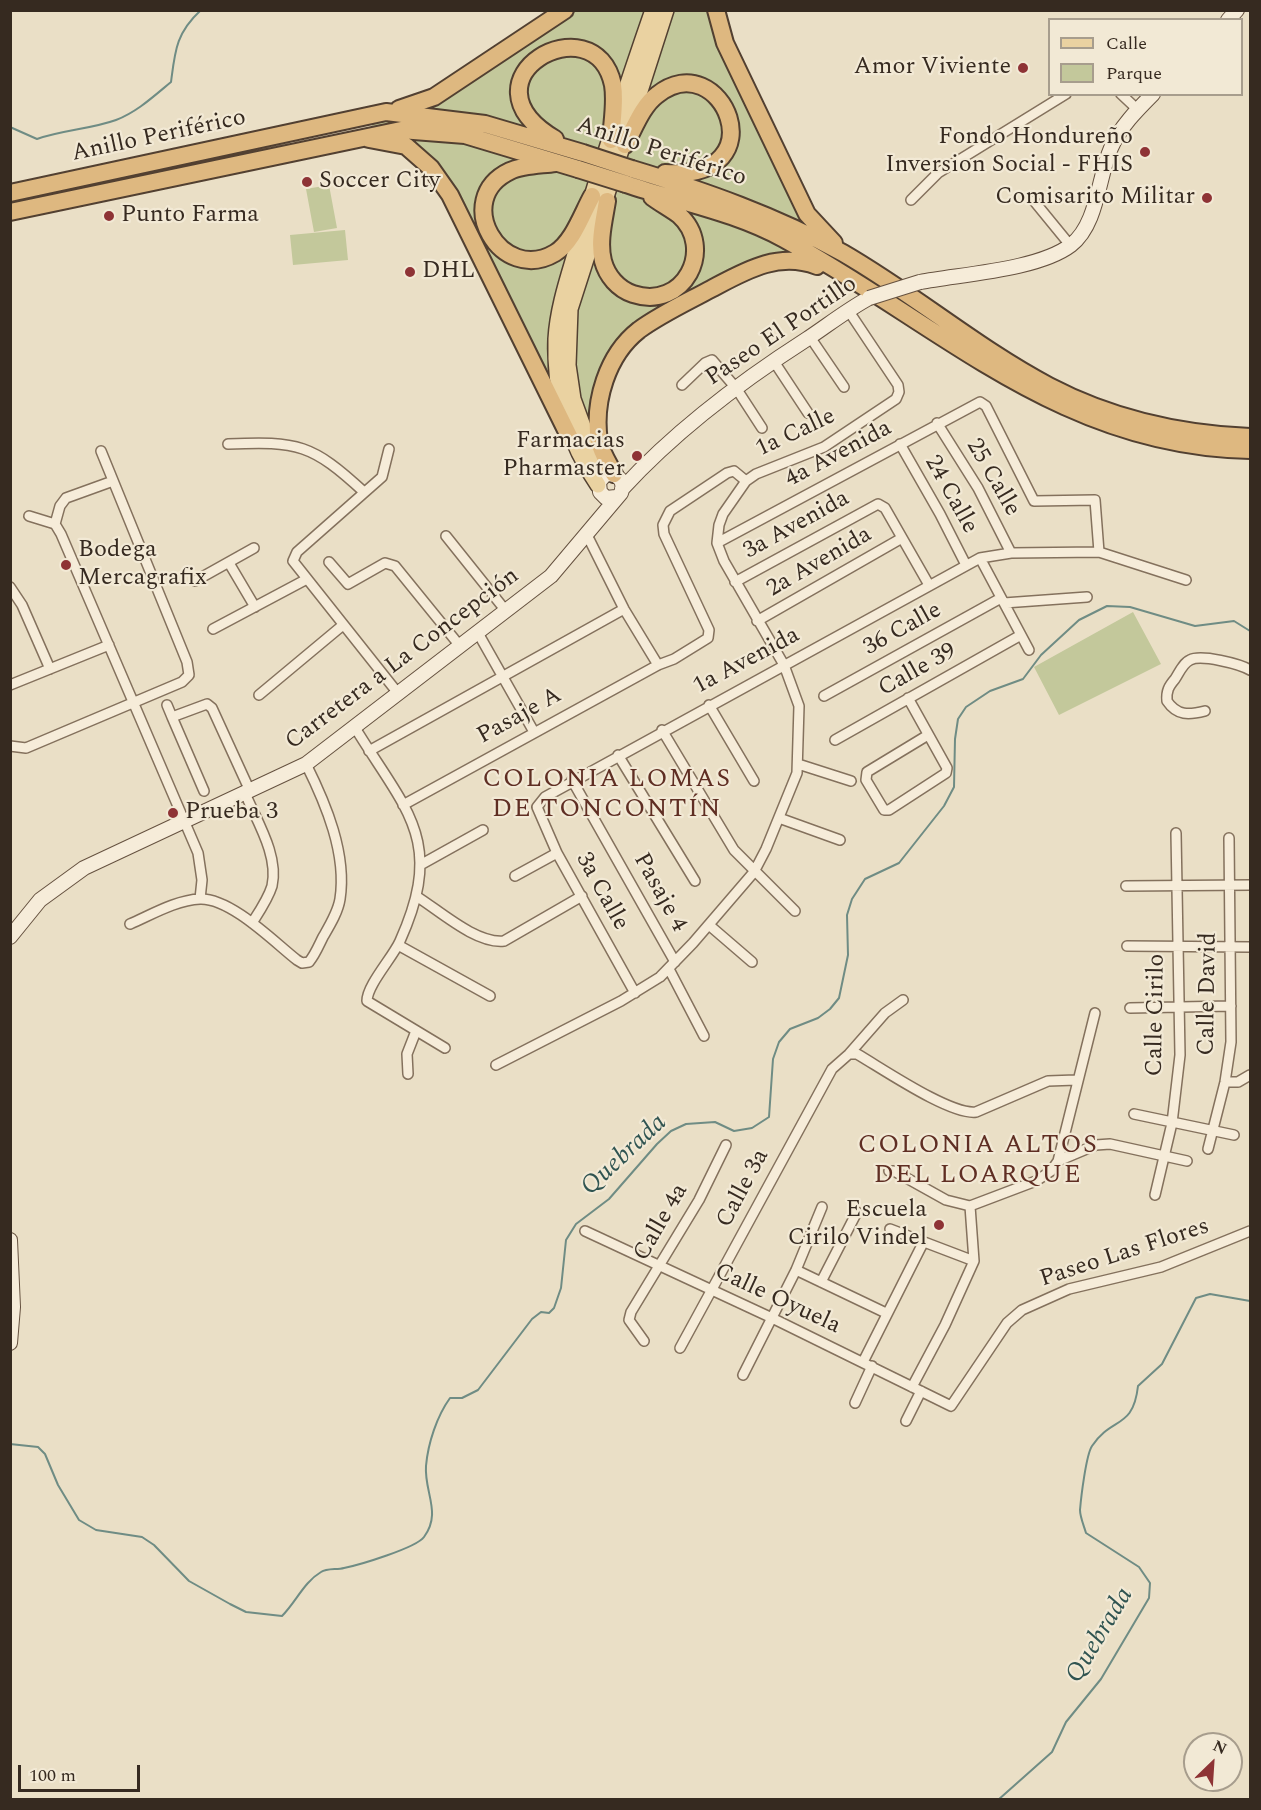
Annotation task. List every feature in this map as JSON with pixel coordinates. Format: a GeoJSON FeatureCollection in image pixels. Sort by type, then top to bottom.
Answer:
{"type":"FeatureCollection","features":[{"type":"Feature","properties":{"kind":"highway"},"geometry":{"type":"LineString","coordinates":[[386,112],[434,97],[566,10]]}},
{"type":"Feature","properties":{"kind":"highway"},"geometry":{"type":"LineString","coordinates":[[716,10],[726,43],[807,214],[845,255]]}},
{"type":"Feature","properties":{"kind":"highway"},"geometry":{"type":"LineString","coordinates":[[578,157],[540,130],[521,104],[519,87],[524,73],[540,53],[553,47],[581,47],[591,52],[606,68],[614,96],[618,143]]}},
{"type":"Feature","properties":{"kind":"highway"},"geometry":{"type":"LineString","coordinates":[[618,143],[646,107],[663,90],[690,85],[704,88],[716,96],[731,119],[729,145],[712,166],[701,172],[685,175],[635,178]]}},
{"type":"Feature","properties":{"kind":"highway","name":"Anillo Periférico"},"geometry":{"type":"LineString","coordinates":[[10,193],[386,112],[485,124],[635,178],[758,226],[851,279],[1009,378],[1093,420],[1150,438],[1197,446],[1251,450]]}},
{"type":"Feature","properties":{"kind":"highway","name":"Anillo Periférico"},"geometry":{"type":"LineString","coordinates":[[10,212],[401,130],[440,131],[488,140],[558,163],[578,157]]}},
{"type":"Feature","properties":{"kind":"highway"},"geometry":{"type":"LineString","coordinates":[[360,137],[406,146],[431,168],[450,195],[570,438]]}},
{"type":"Feature","properties":{"kind":"highway"},"geometry":{"type":"LineString","coordinates":[[558,163],[511,170],[492,185],[484,200],[483,213],[486,228],[504,251],[529,260],[544,258],[557,252],[600,198]]}},
{"type":"Feature","properties":{"kind":"highway"},"geometry":{"type":"LineString","coordinates":[[600,198],[603,260],[609,276],[622,290],[646,298],[664,296],[682,284],[692,268],[693,240],[689,228],[680,216],[635,178]]}},
{"type":"Feature","properties":{"kind":"highway","name":"Anillo Periférico"},"geometry":{"type":"LineString","coordinates":[[635,178],[750,208],[796,228],[845,255],[1014,365],[1050,386],[1100,409],[1162,427],[1200,434],[1251,437]]}},
{"type":"Feature","properties":{"kind":"highway"},"geometry":{"type":"LineString","coordinates":[[614,475],[599,443],[598,411],[602,387],[612,363],[624,345],[639,331],[729,280],[766,263],[791,259],[851,279]]}},
{"type":"Feature","properties":{"kind":"main road"},"geometry":{"type":"LineString","coordinates":[[618,143],[653,10]]}},
{"type":"Feature","properties":{"kind":"main road"},"geometry":{"type":"LineString","coordinates":[[600,198],[570,309],[567,356],[573,399],[584,430],[599,461],[622,482],[619,493],[606,498],[570,438],[561,401],[556,339],[561,306],[666,10]]}},
{"type":"Feature","properties":{"kind":"main road","name":"Paseo El Portillo"},"geometry":{"type":"LineString","coordinates":[[619,493],[645,464],[704,412],[773,360],[869,298],[920,282],[1011,267],[1053,255],[1070,245],[1082,232],[1090,215],[1112,146],[1138,110],[1152,96]]}},
{"type":"Feature","properties":{"kind":"main road","name":"Paseo El Portillo"},"geometry":{"type":"LineString","coordinates":[[614,475],[645,464]]}},
{"type":"Feature","properties":{"kind":"main road"},"geometry":{"type":"LineString","coordinates":[[590,529],[603,477],[614,475]]}},
{"type":"Feature","properties":{"kind":"main road","name":"Carretera a La Concepción"},"geometry":{"type":"LineString","coordinates":[[10,938],[40,900],[84,868],[306,764],[551,576],[619,493]]}},
{"type":"Feature","properties":{"kind":"main road"},"geometry":{"type":"LineString","coordinates":[[10,1240],[13,1307],[10,1343]]}},
{"type":"Feature","properties":{"kind":"street"},"geometry":{"type":"LineString","coordinates":[[911,201],[938,173],[1063,96]]}},
{"type":"Feature","properties":{"kind":"street"},"geometry":{"type":"LineString","coordinates":[[1123,96],[1138,110]]}},
{"type":"Feature","properties":{"kind":"street"},"geometry":{"type":"LineString","coordinates":[[1034,201],[1070,245]]}},
{"type":"Feature","properties":{"kind":"street","name":"1a Calle"},"geometry":{"type":"LineString","coordinates":[[658,665],[674,659],[708,638],[710,634],[664,534],[665,517],[731,471],[746,481],[824,447],[896,399],[899,392],[898,385],[848,310]]}},
{"type":"Feature","properties":{"kind":"street"},"geometry":{"type":"LineString","coordinates":[[810,337],[844,387]]}},
{"type":"Feature","properties":{"kind":"street"},"geometry":{"type":"LineString","coordinates":[[682,385],[705,363],[712,360],[736,388],[762,428]]}},
{"type":"Feature","properties":{"kind":"street"},"geometry":{"type":"LineString","coordinates":[[773,360],[808,413]]}},
{"type":"Feature","properties":{"kind":"street","name":"4a Avenida"},"geometry":{"type":"LineString","coordinates":[[717,543],[937,423],[980,402],[986,406],[1034,501],[1095,500],[1099,552]]}},
{"type":"Feature","properties":{"kind":"street","name":"25 Calle"},"geometry":{"type":"LineString","coordinates":[[937,423],[978,488],[1011,553]]}},
{"type":"Feature","properties":{"kind":"street"},"geometry":{"type":"LineString","coordinates":[[228,444],[268,442],[314,452],[332,462],[364,492]]}},
{"type":"Feature","properties":{"kind":"street","name":"24 Calle"},"geometry":{"type":"LineString","coordinates":[[900,444],[966,565]]}},
{"type":"Feature","properties":{"kind":"street"},"geometry":{"type":"LineString","coordinates":[[389,449],[382,477],[294,555],[294,564],[397,692]]}},
{"type":"Feature","properties":{"kind":"street"},"geometry":{"type":"LineString","coordinates":[[10,746],[26,748],[182,682],[189,671],[100,451]]}},
{"type":"Feature","properties":{"kind":"street"},"geometry":{"type":"LineString","coordinates":[[55,524],[60,506],[66,498],[113,481]]}},
{"type":"Feature","properties":{"kind":"street"},"geometry":{"type":"LineString","coordinates":[[496,1065],[635,993],[672,966],[754,872],[779,818],[798,764],[799,706],[784,665],[735,582],[717,543],[723,514],[746,481]]}},
{"type":"Feature","properties":{"kind":"street","name":"3a Avenida"},"geometry":{"type":"LineString","coordinates":[[735,582],[878,504],[885,508],[902,538]]}},
{"type":"Feature","properties":{"kind":"street"},"geometry":{"type":"LineString","coordinates":[[29,516],[55,524],[62,534],[201,864],[200,899]]}},
{"type":"Feature","properties":{"kind":"street"},"geometry":{"type":"LineString","coordinates":[[590,529],[624,609],[658,665]]}},
{"type":"Feature","properties":{"kind":"street"},"geometry":{"type":"LineString","coordinates":[[446,536],[506,611]]}},
{"type":"Feature","properties":{"kind":"street"},"geometry":{"type":"LineString","coordinates":[[902,538],[929,585]]}},
{"type":"Feature","properties":{"kind":"street","name":"2a Avenida"},"geometry":{"type":"LineString","coordinates":[[757,621],[902,538]]}},
{"type":"Feature","properties":{"kind":"street"},"geometry":{"type":"LineString","coordinates":[[195,581],[254,548]]}},
{"type":"Feature","properties":{"kind":"street","name":"1a Avenida"},"geometry":{"type":"LineString","coordinates":[[537,807],[545,797],[572,780],[980,558],[1011,553],[1099,552],[1186,580]]}},
{"type":"Feature","properties":{"kind":"street"},"geometry":{"type":"LineString","coordinates":[[980,558],[1029,650]]}},
{"type":"Feature","properties":{"kind":"street"},"geometry":{"type":"LineString","coordinates":[[328,562],[348,584],[385,563],[395,566],[460,646]]}},
{"type":"Feature","properties":{"kind":"street"},"geometry":{"type":"LineString","coordinates":[[229,563],[255,607]]}},
{"type":"Feature","properties":{"kind":"street"},"geometry":{"type":"LineString","coordinates":[[213,629],[307,579]]}},
{"type":"Feature","properties":{"kind":"street"},"geometry":{"type":"LineString","coordinates":[[10,587],[22,605],[50,669]]}},
{"type":"Feature","properties":{"kind":"street"},"geometry":{"type":"LineString","coordinates":[[1003,601],[1087,597]]}},
{"type":"Feature","properties":{"kind":"street","name":"36 Calle"},"geometry":{"type":"LineString","coordinates":[[824,696],[1003,601]]}},
{"type":"Feature","properties":{"kind":"street"},"geometry":{"type":"LineString","coordinates":[[369,751],[624,609]]}},
{"type":"Feature","properties":{"kind":"street"},"geometry":{"type":"LineString","coordinates":[[259,695],[343,625]]}},
{"type":"Feature","properties":{"kind":"street"},"geometry":{"type":"LineString","coordinates":[[478,633],[534,732]]}},
{"type":"Feature","properties":{"kind":"street","name":"Calle 39"},"geometry":{"type":"LineString","coordinates":[[835,740],[1021,635]]}},
{"type":"Feature","properties":{"kind":"street"},"geometry":{"type":"LineString","coordinates":[[10,685],[109,645]]}},
{"type":"Feature","properties":{"kind":"street"},"geometry":{"type":"LineString","coordinates":[[1205,711],[1187,715],[1172,708],[1167,701],[1170,686],[1186,663],[1191,659],[1201,658],[1234,664],[1251,670]]}},
{"type":"Feature","properties":{"kind":"street","name":"Pasaje A"},"geometry":{"type":"LineString","coordinates":[[403,805],[658,665]]}},
{"type":"Feature","properties":{"kind":"street"},"geometry":{"type":"LineString","coordinates":[[908,698],[946,768],[944,777],[889,810],[880,806],[865,776],[867,772],[928,735]]}},
{"type":"Feature","properties":{"kind":"street"},"geometry":{"type":"LineString","coordinates":[[172,717],[202,704],[212,708],[248,792],[270,853],[273,869],[272,885],[252,923]]}},
{"type":"Feature","properties":{"kind":"street"},"geometry":{"type":"LineString","coordinates":[[167,705],[204,791]]}},
{"type":"Feature","properties":{"kind":"street"},"geometry":{"type":"LineString","coordinates":[[709,705],[754,781]]}},
{"type":"Feature","properties":{"kind":"street"},"geometry":{"type":"LineString","coordinates":[[354,726],[413,822],[420,844],[422,864],[416,896],[398,945],[367,1001],[445,1048]]}},
{"type":"Feature","properties":{"kind":"street"},"geometry":{"type":"LineString","coordinates":[[662,730],[734,850],[795,911]]}},
{"type":"Feature","properties":{"kind":"street"},"geometry":{"type":"LineString","coordinates":[[618,755],[695,881]]}},
{"type":"Feature","properties":{"kind":"street"},"geometry":{"type":"LineString","coordinates":[[130,924],[173,906],[200,899],[216,902],[252,923],[297,960],[306,963],[312,958],[340,901],[342,881],[340,858],[331,825],[306,764]]}},
{"type":"Feature","properties":{"kind":"street"},"geometry":{"type":"LineString","coordinates":[[798,764],[851,781]]}},
{"type":"Feature","properties":{"kind":"street","name":"Pasaje 4"},"geometry":{"type":"LineString","coordinates":[[572,780],[672,966],[704,1036]]}},
{"type":"Feature","properties":{"kind":"street","name":"3a Calle"},"geometry":{"type":"LineString","coordinates":[[537,807],[557,853],[635,993]]}},
{"type":"Feature","properties":{"kind":"street"},"geometry":{"type":"LineString","coordinates":[[779,818],[840,840]]}},
{"type":"Feature","properties":{"kind":"street"},"geometry":{"type":"LineString","coordinates":[[422,864],[483,830]]}},
{"type":"Feature","properties":{"kind":"street","name":"Calle Cirilo"},"geometry":{"type":"LineString","coordinates":[[1155,1195],[1172,1123],[1180,1055],[1176,834]]}},
{"type":"Feature","properties":{"kind":"street","name":"Calle David"},"geometry":{"type":"LineString","coordinates":[[1208,1149],[1225,1082],[1231,1042],[1229,838]]}},
{"type":"Feature","properties":{"kind":"street"},"geometry":{"type":"LineString","coordinates":[[515,876],[557,853]]}},
{"type":"Feature","properties":{"kind":"street"},"geometry":{"type":"LineString","coordinates":[[1126,886],[1251,885]]}},
{"type":"Feature","properties":{"kind":"street"},"geometry":{"type":"LineString","coordinates":[[416,896],[474,933],[494,942],[504,941],[582,896]]}},
{"type":"Feature","properties":{"kind":"street"},"geometry":{"type":"LineString","coordinates":[[709,925],[752,962]]}},
{"type":"Feature","properties":{"kind":"street"},"geometry":{"type":"LineString","coordinates":[[398,945],[490,996]]}},
{"type":"Feature","properties":{"kind":"street"},"geometry":{"type":"LineString","coordinates":[[1127,946],[1251,947]]}},
{"type":"Feature","properties":{"kind":"street","name":"Calle 3a"},"geometry":{"type":"LineString","coordinates":[[680,1348],[832,1070],[880,1018],[903,1000]]}},
{"type":"Feature","properties":{"kind":"street"},"geometry":{"type":"LineString","coordinates":[[1130,1008],[1231,1006]]}},
{"type":"Feature","properties":{"kind":"street"},"geometry":{"type":"LineString","coordinates":[[889,1171],[894,1171],[946,1200],[970,1206],[1036,1180],[1051,1171],[1058,1161],[1076,1080],[1095,1013]]}},
{"type":"Feature","properties":{"kind":"street"},"geometry":{"type":"LineString","coordinates":[[408,1074],[406,1054],[416,1031]]}},
{"type":"Feature","properties":{"kind":"street"},"geometry":{"type":"LineString","coordinates":[[849,1054],[857,1054],[945,1105],[966,1113],[984,1109],[1048,1081],[1076,1080]]}},
{"type":"Feature","properties":{"kind":"street"},"geometry":{"type":"LineString","coordinates":[[1225,1082],[1238,1082],[1251,1075]]}},
{"type":"Feature","properties":{"kind":"street"},"geometry":{"type":"LineString","coordinates":[[1134,1114],[1234,1135]]}},
{"type":"Feature","properties":{"kind":"street"},"geometry":{"type":"LineString","coordinates":[[1058,1161],[1096,1145],[1110,1144],[1187,1161]]}},
{"type":"Feature","properties":{"kind":"street","name":"Calle 4a"},"geometry":{"type":"LineString","coordinates":[[644,1341],[629,1320],[699,1200],[726,1146]]}},
{"type":"Feature","properties":{"kind":"street"},"geometry":{"type":"LineString","coordinates":[[912,1387],[945,1325],[974,1262],[970,1206]]}},
{"type":"Feature","properties":{"kind":"street"},"geometry":{"type":"LineString","coordinates":[[743,1375],[796,1270],[822,1207]]}},
{"type":"Feature","properties":{"kind":"street"},"geometry":{"type":"LineString","coordinates":[[821,1282],[857,1212]]}},
{"type":"Feature","properties":{"kind":"street"},"geometry":{"type":"LineString","coordinates":[[890,1229],[974,1262]]}},
{"type":"Feature","properties":{"kind":"street","name":"Calle Oyuela"},"geometry":{"type":"LineString","coordinates":[[585,1231],[772,1318],[951,1406]]}},
{"type":"Feature","properties":{"kind":"street","name":"Paseo Las Flores"},"geometry":{"type":"LineString","coordinates":[[951,1406],[1007,1323],[1022,1310],[1069,1289],[1161,1266],[1251,1232]]}},
{"type":"Feature","properties":{"kind":"street"},"geometry":{"type":"LineString","coordinates":[[855,1403],[886,1313],[924,1243]]}},
{"type":"Feature","properties":{"kind":"street"},"geometry":{"type":"LineString","coordinates":[[796,1270],[886,1313]]}},
{"type":"Feature","properties":{"kind":"street"},"geometry":{"type":"LineString","coordinates":[[906,1421],[921,1391]]}},
{"type":"Feature","properties":{"kind":"green space"},"geometry":{"type":"Polygon","coordinates":[[[565,11],[716,11],[780,161],[845,255],[851,279],[805,262],[766,263],[639,331],[602,387],[601,479],[450,195],[406,147],[360,137],[386,112],[413,106],[565,11]]]}},
{"type":"Feature","properties":{"kind":"green space"},"geometry":{"type":"Polygon","coordinates":[[[329,185],[337,228],[314,232],[306,189],[329,185]]]}},
{"type":"Feature","properties":{"kind":"green space"},"geometry":{"type":"Polygon","coordinates":[[[345,230],[348,260],[293,265],[290,235],[345,230]]]}},
{"type":"Feature","properties":{"kind":"green space"},"geometry":{"type":"Polygon","coordinates":[[[1133,612],[1161,664],[1059,715],[1034,667],[1133,612]]]}},
{"type":"Feature","properties":{"kind":"waterway"},"geometry":{"type":"LineString","coordinates":[[10,127],[37,139],[106,123],[131,113],[171,82],[178,43],[186,27],[201,10]]}},
{"type":"Feature","properties":{"kind":"waterway","name":"Quebrada"},"geometry":{"type":"LineString","coordinates":[[10,1444],[38,1447],[45,1454],[58,1485],[79,1520],[96,1530],[142,1537],[154,1545],[189,1581],[246,1612],[282,1616],[310,1581],[321,1572],[374,1560],[419,1541],[424,1537],[432,1519],[426,1466],[437,1421],[450,1398],[462,1398],[478,1390],[532,1319],[541,1312],[549,1313],[554,1308],[561,1288],[566,1240],[576,1224],[609,1199],[671,1131],[686,1124],[715,1122],[734,1131],[752,1128],[769,1117],[773,1059],[779,1042],[790,1029],[818,1018],[839,998],[848,955],[847,915],[852,899],[865,879],[899,863],[944,806],[954,787],[955,739],[958,719],[966,707],[990,691],[1023,679],[1041,655],[1079,620],[1107,606],[1130,607],[1195,626],[1234,621],[1250,631]]}},
{"type":"Feature","properties":{"kind":"waterway","name":"Quebrada"},"geometry":{"type":"LineString","coordinates":[[998,1800],[1052,1752],[1066,1722],[1101,1679],[1149,1598],[1150,1583],[1139,1567],[1086,1533],[1080,1510],[1086,1467],[1092,1446],[1107,1430],[1132,1410],[1138,1386],[1162,1364],[1196,1298],[1210,1294],[1250,1301]]}},
{"type":"Feature","properties":{"kind":"place","name":"Amor Viviente"},"geometry":{"type":"Point","coordinates":[1023,68]}},
{"type":"Feature","properties":{"kind":"place","name":"Fondo Hondureño Inversion Social - FHIS"},"geometry":{"type":"Point","coordinates":[1145,152]}},
{"type":"Feature","properties":{"kind":"place","name":"Soccer City"},"geometry":{"type":"Point","coordinates":[307,182]}},
{"type":"Feature","properties":{"kind":"place","name":"Comisarito Militar"},"geometry":{"type":"Point","coordinates":[1207,198]}},
{"type":"Feature","properties":{"kind":"place","name":"Punto Farma"},"geometry":{"type":"Point","coordinates":[109,216]}},
{"type":"Feature","properties":{"kind":"place","name":"DHL"},"geometry":{"type":"Point","coordinates":[410,272]}},
{"type":"Feature","properties":{"kind":"place","name":"Farmacias Pharmaster"},"geometry":{"type":"Point","coordinates":[637,456]}},
{"type":"Feature","properties":{"kind":"place","name":"Bodega Mercagrafix"},"geometry":{"type":"Point","coordinates":[66,565]}},
{"type":"Feature","properties":{"kind":"place","name":"Prueba 3"},"geometry":{"type":"Point","coordinates":[173,813]}},
{"type":"Feature","properties":{"kind":"place","name":"Escuela Cirilo Vindel"},"geometry":{"type":"Point","coordinates":[939,1225]}},
{"type":"Feature","properties":{"kind":"district","name":"COLONIA LOMAS DE TONCONTÍN"},"geometry":{"type":"Point","coordinates":[607,796]}},
{"type":"Feature","properties":{"kind":"district","name":"COLONIA ALTOS DEL LOARQUE"},"geometry":{"type":"Point","coordinates":[978,1162]}}]}
